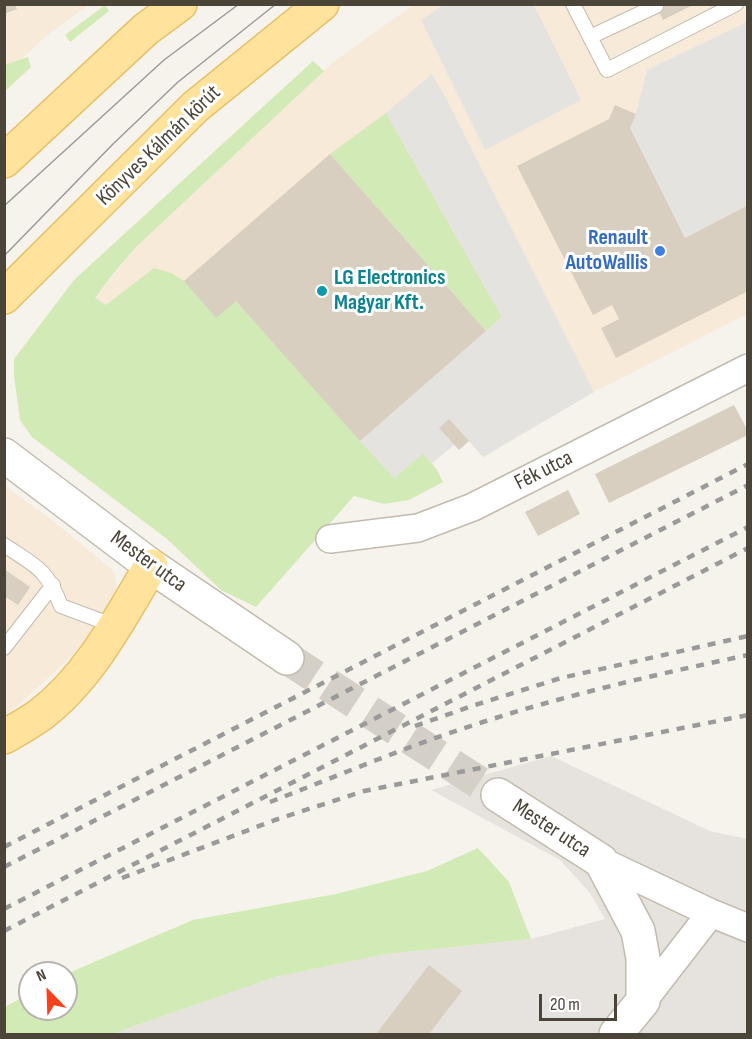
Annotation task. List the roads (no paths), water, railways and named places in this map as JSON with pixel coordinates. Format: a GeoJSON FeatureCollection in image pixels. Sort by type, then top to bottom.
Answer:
{"type":"FeatureCollection","features":[{"type":"Feature","properties":{"kind":"main road"},"geometry":{"type":"LineString","coordinates":[[4,161],[146,29],[180,4]]}},
{"type":"Feature","properties":{"kind":"main road","name":"Könyves Kálmán körút"},"geometry":{"type":"LineString","coordinates":[[12,289],[195,107],[322,4]]}},
{"type":"Feature","properties":{"kind":"main road"},"geometry":{"type":"LineString","coordinates":[[4,737],[40,715],[70,687],[96,656],[151,566]]}},
{"type":"Feature","properties":{"kind":"street"},"geometry":{"type":"LineString","coordinates":[[4,316],[12,289]]}},
{"type":"Feature","properties":{"kind":"street","name":"Fék utca"},"geometry":{"type":"LineString","coordinates":[[330,539],[418,528],[472,507],[747,368]]}},
{"type":"Feature","properties":{"kind":"street","name":"Mester utca"},"geometry":{"type":"LineString","coordinates":[[7,451],[151,566],[287,658]]}},
{"type":"Feature","properties":{"kind":"street","name":"Mester utca"},"geometry":{"type":"LineString","coordinates":[[498,795],[601,861],[638,931],[643,958],[642,1001]]}},
{"type":"Feature","properties":{"kind":"street"},"geometry":{"type":"LineString","coordinates":[[601,861],[747,928]]}},
{"type":"Feature","properties":{"kind":"street"},"geometry":{"type":"LineString","coordinates":[[616,1035],[711,913]]}},
{"type":"Feature","properties":{"kind":"lane"},"geometry":{"type":"LineString","coordinates":[[573,4],[607,70],[736,4]]}},
{"type":"Feature","properties":{"kind":"lane"},"geometry":{"type":"LineString","coordinates":[[590,37],[656,6]]}},
{"type":"Feature","properties":{"kind":"lane"},"geometry":{"type":"LineString","coordinates":[[4,545],[40,569],[53,585],[61,606],[115,626]]}},
{"type":"Feature","properties":{"kind":"lane"},"geometry":{"type":"LineString","coordinates":[[4,648],[53,585]]}},
{"type":"Feature","properties":{"kind":"tunnel"},"geometry":{"type":"LineString","coordinates":[[287,658],[498,795]]}},
{"type":"Feature","properties":{"kind":"tram line"},"geometry":{"type":"LineString","coordinates":[[4,206],[164,60],[239,4]]}},
{"type":"Feature","properties":{"kind":"tram line"},"geometry":{"type":"LineString","coordinates":[[4,256],[113,144],[178,82],[276,4]]}},
{"type":"Feature","properties":{"kind":"railway"},"geometry":{"type":"LineString","coordinates":[[4,847],[748,464]]}},
{"type":"Feature","properties":{"kind":"railway"},"geometry":{"type":"LineString","coordinates":[[4,867],[748,485]]}},
{"type":"Feature","properties":{"kind":"railway"},"geometry":{"type":"LineString","coordinates":[[4,909],[748,527]]}},
{"type":"Feature","properties":{"kind":"railway"},"geometry":{"type":"LineString","coordinates":[[4,931],[748,548]]}},
{"type":"Feature","properties":{"kind":"railway"},"geometry":{"type":"LineString","coordinates":[[415,726],[561,678],[748,636]]}},
{"type":"Feature","properties":{"kind":"railway"},"geometry":{"type":"LineString","coordinates":[[270,802],[429,740],[548,702],[748,655]]}},
{"type":"Feature","properties":{"kind":"railway"},"geometry":{"type":"LineString","coordinates":[[122,878],[275,820],[364,791],[748,715]]}},
{"type":"Feature","properties":{"kind":"place","name":"Renault AutoWallis"},"geometry":{"type":"Point","coordinates":[660,251]}},
{"type":"Feature","properties":{"kind":"place","name":"LG Electronics Magyar Kft."},"geometry":{"type":"Point","coordinates":[322,291]}}]}
